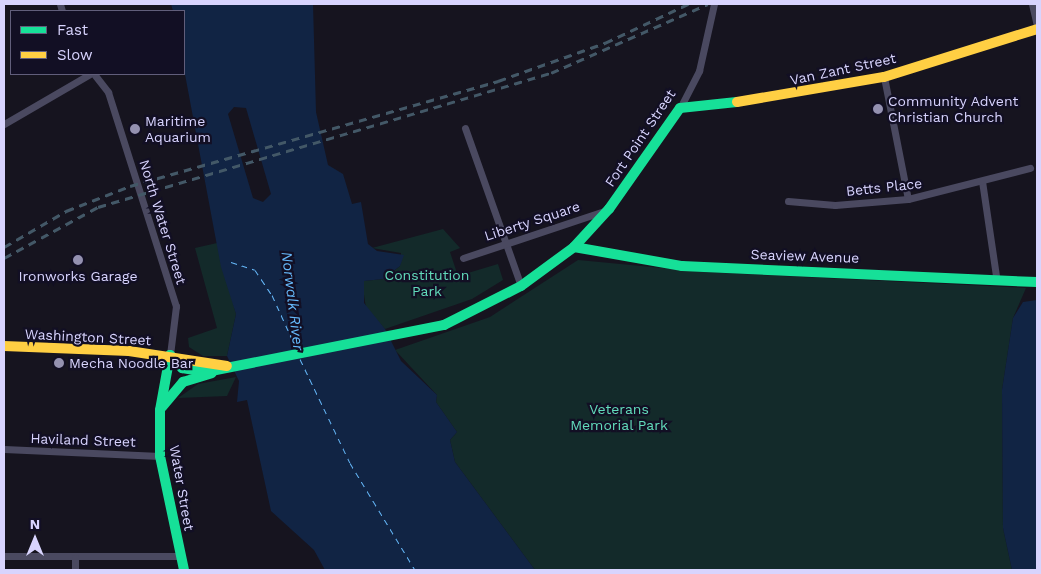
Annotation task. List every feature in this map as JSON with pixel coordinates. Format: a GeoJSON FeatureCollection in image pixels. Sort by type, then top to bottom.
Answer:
{"type":"FeatureCollection","features":[{"type":"Feature","properties":{"kind":"main road","name":"Van Zant Street"},"geometry":{"type":"LineString","coordinates":[[680,108],[769,99],[884,77],[1037,27]]}},
{"type":"Feature","properties":{"kind":"main road","name":"Fort Point Street"},"geometry":{"type":"LineString","coordinates":[[574,247],[609,209],[680,108]]}},
{"type":"Feature","properties":{"kind":"main road","name":"Seaview Avenue"},"geometry":{"type":"LineString","coordinates":[[574,247],[608,256],[682,266],[996,276],[1037,282]]}},
{"type":"Feature","properties":{"kind":"main road"},"geometry":{"type":"LineString","coordinates":[[232,367],[403,336],[444,324],[521,286],[574,247]]}},
{"type":"Feature","properties":{"kind":"main road","name":"Washington Street"},"geometry":{"type":"LineString","coordinates":[[4,346],[170,356],[232,367]]}},
{"type":"Feature","properties":{"kind":"main road","name":"Washington Street"},"geometry":{"type":"LineString","coordinates":[[170,356],[188,369],[218,370],[232,367]]}},
{"type":"Feature","properties":{"kind":"main road","name":"Water Street"},"geometry":{"type":"LineString","coordinates":[[170,356],[160,410],[160,456],[184,570]]}},
{"type":"Feature","properties":{"kind":"main road"},"geometry":{"type":"LineString","coordinates":[[160,410],[183,382],[218,370]]}},
{"type":"Feature","properties":{"kind":"street","name":"Fort Point Street"},"geometry":{"type":"LineString","coordinates":[[680,108],[699,71],[714,4]]}},
{"type":"Feature","properties":{"kind":"street"},"geometry":{"type":"LineString","coordinates":[[1032,4],[1037,27]]}},
{"type":"Feature","properties":{"kind":"street"},"geometry":{"type":"LineString","coordinates":[[4,124],[88,75]]}},
{"type":"Feature","properties":{"kind":"street","name":"North Water Street"},"geometry":{"type":"LineString","coordinates":[[95,75],[108,92],[176,306],[170,356]]}},
{"type":"Feature","properties":{"kind":"street"},"geometry":{"type":"LineString","coordinates":[[884,77],[908,199]]}},
{"type":"Feature","properties":{"kind":"street"},"geometry":{"type":"LineString","coordinates":[[465,128],[504,244],[521,286]]}},
{"type":"Feature","properties":{"kind":"street","name":"Betts Place"},"geometry":{"type":"LineString","coordinates":[[788,201],[834,205],[908,199],[1030,168]]}},
{"type":"Feature","properties":{"kind":"street"},"geometry":{"type":"LineString","coordinates":[[982,181],[996,276]]}},
{"type":"Feature","properties":{"kind":"street","name":"Liberty Square"},"geometry":{"type":"LineString","coordinates":[[463,258],[609,209]]}},
{"type":"Feature","properties":{"kind":"street","name":"Haviland Street"},"geometry":{"type":"LineString","coordinates":[[4,449],[160,456]]}},
{"type":"Feature","properties":{"kind":"street"},"geometry":{"type":"LineString","coordinates":[[4,556],[75,558],[181,556]]}},
{"type":"Feature","properties":{"kind":"street"},"geometry":{"type":"LineString","coordinates":[[75,558],[75,570]]}},
{"type":"Feature","properties":{"kind":"green space","name":"Constitution Park"},"geometry":{"type":"Polygon","coordinates":[[[443,229],[460,248],[450,252],[458,276],[498,264],[503,280],[472,299],[385,329],[366,308],[363,288],[364,281],[383,279],[400,266],[401,253],[372,248],[443,229]]]}},
{"type":"Feature","properties":{"kind":"green space"},"geometry":{"type":"Polygon","coordinates":[[[217,243],[236,314],[227,356],[203,356],[189,347],[188,338],[217,328],[195,248],[217,243]]]}},
{"type":"Feature","properties":{"kind":"green space","name":"Veterans Memorial Park"},"geometry":{"type":"Polygon","coordinates":[[[578,260],[704,272],[1026,288],[1013,318],[1002,390],[1003,528],[1012,570],[535,570],[455,462],[450,440],[457,432],[436,402],[437,395],[395,350],[490,317],[578,260]]]}},
{"type":"Feature","properties":{"kind":"green space"},"geometry":{"type":"Polygon","coordinates":[[[236,377],[227,396],[178,398],[198,384],[236,377]]]}},
{"type":"Feature","properties":{"kind":"water","name":"Norwalk River"},"geometry":{"type":"Polygon","coordinates":[[[171,4],[313,4],[316,112],[328,165],[343,174],[352,204],[361,202],[368,244],[377,251],[404,255],[400,266],[383,279],[364,281],[364,303],[385,329],[401,361],[437,395],[436,402],[457,432],[450,440],[455,462],[535,570],[325,570],[314,550],[271,511],[247,400],[237,402],[239,381],[227,356],[236,314],[221,267],[185,74],[185,10],[173,10],[171,4]]]}},
{"type":"Feature","properties":{"kind":"water"},"geometry":{"type":"Polygon","coordinates":[[[1037,300],[1037,570],[1012,570],[1003,528],[1002,390],[1013,318],[1023,302],[1037,300]]]}},
{"type":"Feature","properties":{"kind":"pier"},"geometry":{"type":"Polygon","coordinates":[[[234,107],[246,108],[271,194],[263,202],[253,198],[228,114],[234,107]]]}},
{"type":"Feature","properties":{"kind":"ferry route"},"geometry":{"type":"LineString","coordinates":[[231,262],[255,270],[272,295],[296,348]]}},
{"type":"Feature","properties":{"kind":"ferry route"},"geometry":{"type":"LineString","coordinates":[[300,359],[350,463],[415,570]]}},
{"type":"Feature","properties":{"kind":"railway"},"geometry":{"type":"LineString","coordinates":[[4,247],[66,211],[130,186],[498,81],[605,43],[688,4]]}},
{"type":"Feature","properties":{"kind":"railway"},"geometry":{"type":"LineString","coordinates":[[4,258],[98,207],[551,73],[708,4]]}},
{"type":"Feature","properties":{"kind":"traffic: fast"},"geometry":{"type":"LineString","coordinates":[[170,355],[182,368],[206,372],[444,325],[521,286],[574,247],[609,209],[680,108],[737,102]]}},
{"type":"Feature","properties":{"kind":"traffic: fast"},"geometry":{"type":"LineString","coordinates":[[574,247],[682,266],[1037,282]]}},
{"type":"Feature","properties":{"kind":"traffic: fast"},"geometry":{"type":"LineString","coordinates":[[170,355],[160,410],[160,456],[184,570]]}},
{"type":"Feature","properties":{"kind":"traffic: fast"},"geometry":{"type":"LineString","coordinates":[[162,407],[183,382],[212,373]]}},
{"type":"Feature","properties":{"kind":"traffic: slow"},"geometry":{"type":"LineString","coordinates":[[737,102],[884,77],[1037,29]]}},
{"type":"Feature","properties":{"kind":"traffic: slow"},"geometry":{"type":"LineString","coordinates":[[4,346],[129,351],[227,366]]}},
{"type":"Feature","properties":{"kind":"place","name":"Community Advent Christian Church"},"geometry":{"type":"Point","coordinates":[878,109]}},
{"type":"Feature","properties":{"kind":"place","name":"Maritime Aquarium"},"geometry":{"type":"Point","coordinates":[135,129]}},
{"type":"Feature","properties":{"kind":"place","name":"Ironworks Garage"},"geometry":{"type":"Point","coordinates":[78,260]}},
{"type":"Feature","properties":{"kind":"place","name":"Mecha Noodle Bar"},"geometry":{"type":"Point","coordinates":[59,363]}}]}
